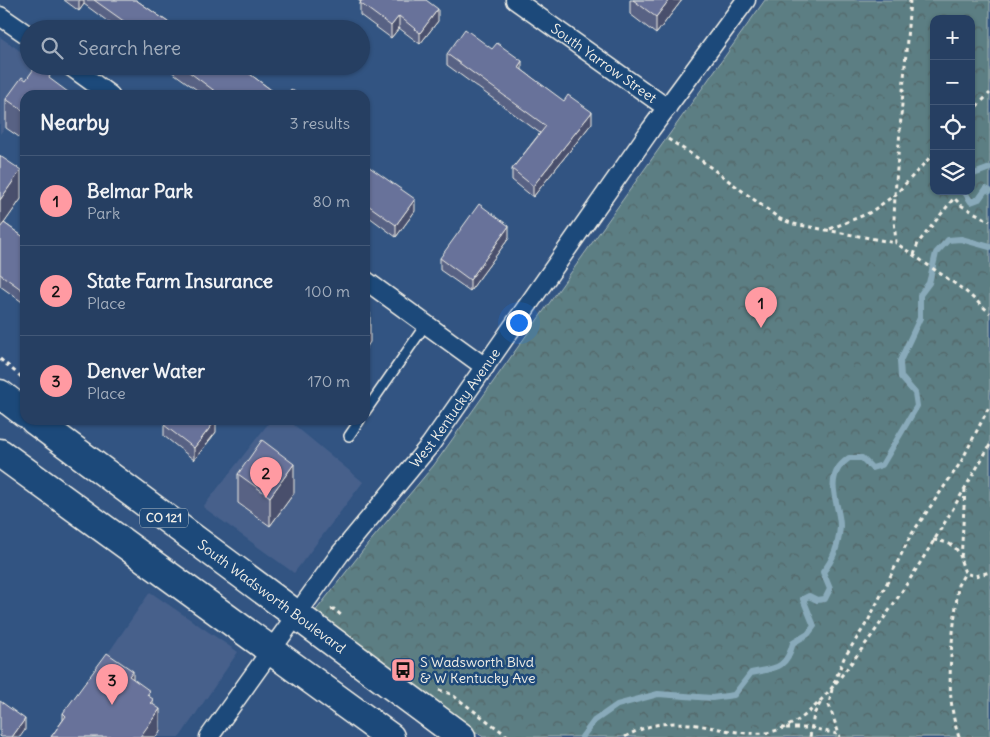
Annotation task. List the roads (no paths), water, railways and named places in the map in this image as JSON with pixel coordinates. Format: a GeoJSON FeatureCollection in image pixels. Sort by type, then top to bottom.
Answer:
{"type":"FeatureCollection","features":[{"type":"Feature","properties":{"kind":"main road"},"geometry":{"type":"LineString","coordinates":[[0,394],[20,409]]}},
{"type":"Feature","properties":{"kind":"main road","name":"South Wadsworth Boulevard"},"geometry":{"type":"LineString","coordinates":[[41,425],[294,615],[461,737]]}},
{"type":"Feature","properties":{"kind":"main road"},"geometry":{"type":"LineString","coordinates":[[0,453],[390,737]]}},
{"type":"Feature","properties":{"kind":"street","name":"South Yarrow Street"},"geometry":{"type":"LineString","coordinates":[[515,0],[667,108]]}},
{"type":"Feature","properties":{"kind":"street","name":"West Kentucky Avenue"},"geometry":{"type":"LineString","coordinates":[[209,737],[294,615],[340,554],[430,445],[650,129],[746,0]]}},
{"type":"Feature","properties":{"kind":"street"},"geometry":{"type":"LineString","coordinates":[[0,16],[20,30]]}},
{"type":"Feature","properties":{"kind":"street"},"geometry":{"type":"LineString","coordinates":[[82,75],[103,90]]}},
{"type":"Feature","properties":{"kind":"street"},"geometry":{"type":"LineString","coordinates":[[370,284],[485,367]]}},
{"type":"Feature","properties":{"kind":"lane"},"geometry":{"type":"LineString","coordinates":[[370,405],[426,324]]}},
{"type":"Feature","properties":{"kind":"lane"},"geometry":{"type":"LineString","coordinates":[[349,436],[357,425]]}},
{"type":"Feature","properties":{"kind":"waterway"},"geometry":{"type":"LineString","coordinates":[[975,174],[990,168]]}},
{"type":"Feature","properties":{"kind":"waterway"},"geometry":{"type":"LineString","coordinates":[[967,195],[971,202],[979,199],[986,189],[990,191]]}},
{"type":"Feature","properties":{"kind":"waterway"},"geometry":{"type":"LineString","coordinates":[[582,737],[594,721],[617,705],[658,694],[712,698],[734,695],[751,673],[773,668],[783,663],[793,643],[808,634],[814,626],[803,599],[809,596],[817,600],[825,599],[830,589],[823,572],[833,556],[840,526],[834,489],[835,476],[838,469],[849,458],[862,458],[872,468],[882,465],[917,406],[915,393],[901,377],[900,361],[920,318],[920,295],[929,283],[936,253],[948,240],[961,239],[990,247]]}},
{"type":"Feature","properties":{"kind":"place","name":"Belmar Park"},"geometry":{"type":"Point","coordinates":[761,328]}},
{"type":"Feature","properties":{"kind":"place","name":"State Farm Insurance"},"geometry":{"type":"Point","coordinates":[266,498]}},
{"type":"Feature","properties":{"kind":"place","name":"S Wadsworth Blvd & W Kentucky Ave"},"geometry":{"type":"Point","coordinates":[403,670]}},
{"type":"Feature","properties":{"kind":"place","name":"Denver Water"},"geometry":{"type":"Point","coordinates":[112,705]}}]}
